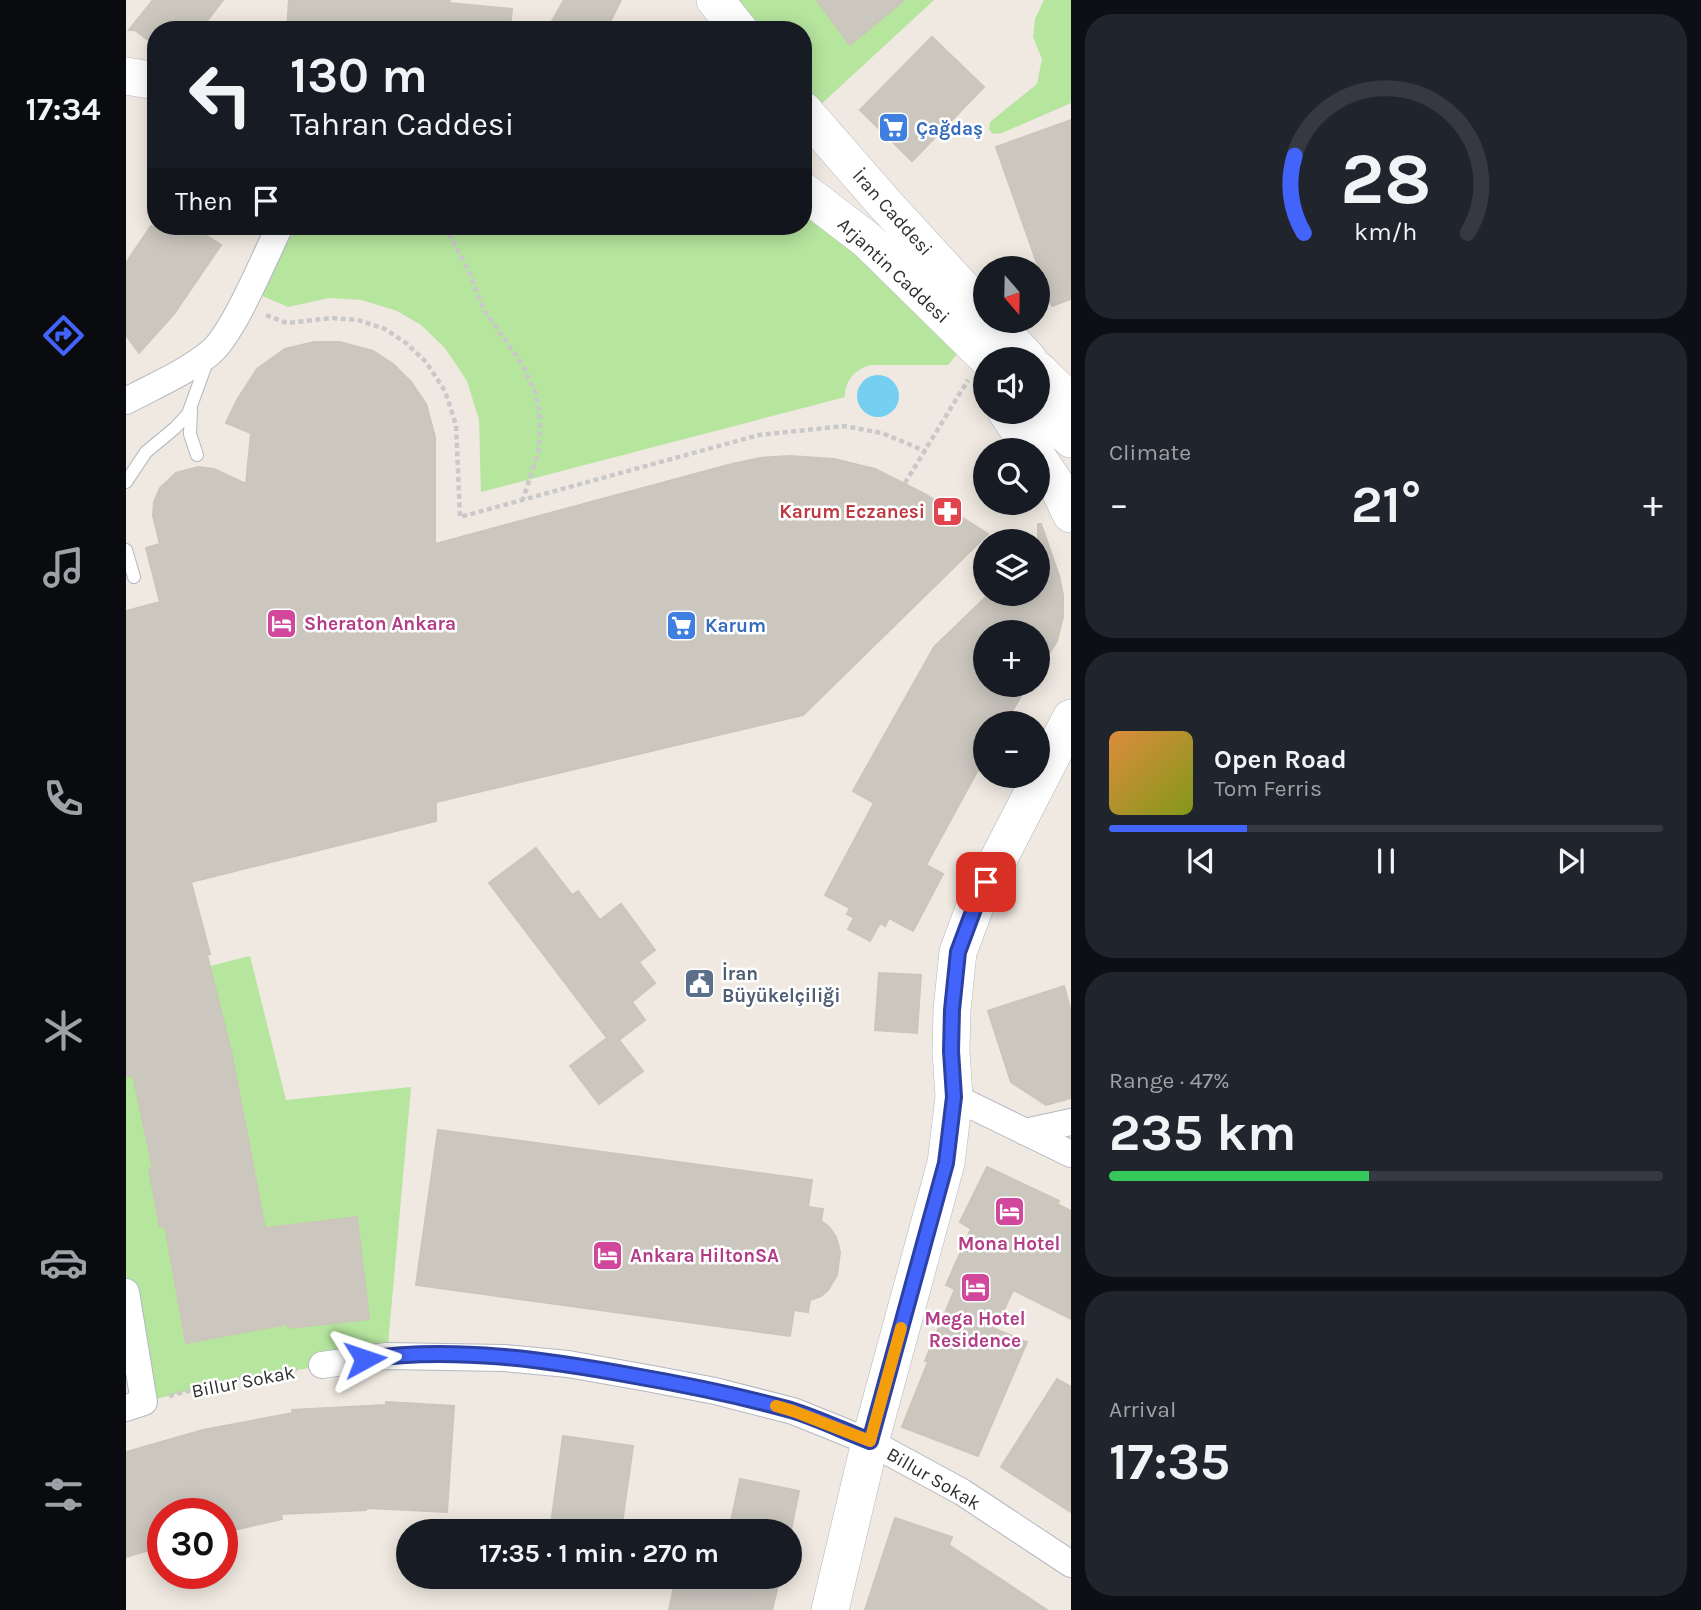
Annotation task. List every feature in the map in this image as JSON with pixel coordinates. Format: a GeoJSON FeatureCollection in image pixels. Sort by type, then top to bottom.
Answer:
{"type":"FeatureCollection","features":[{"type":"Feature","properties":{"kind":"street"},"geometry":{"type":"LineString","coordinates":[[714,0],[718,21]]}},
{"type":"Feature","properties":{"kind":"street"},"geometry":{"type":"LineString","coordinates":[[714,0],[732,21]]}},
{"type":"Feature","properties":{"kind":"street"},"geometry":{"type":"LineString","coordinates":[[126,76],[147,80]]}},
{"type":"Feature","properties":{"kind":"street","name":"İran Caddesi"},"geometry":{"type":"LineString","coordinates":[[812,120],[973,300]]}},
{"type":"Feature","properties":{"kind":"street","name":"Arjantin Caddesi"},"geometry":{"type":"LineString","coordinates":[[812,198],[867,240],[983,347]]}},
{"type":"Feature","properties":{"kind":"street"},"geometry":{"type":"LineString","coordinates":[[126,401],[172,377],[211,352],[224,338],[276,235]]}},
{"type":"Feature","properties":{"kind":"street"},"geometry":{"type":"LineString","coordinates":[[1050,382],[1071,403]]}},
{"type":"Feature","properties":{"kind":"street"},"geometry":{"type":"LineString","coordinates":[[1050,419],[1071,439]]}},
{"type":"Feature","properties":{"kind":"street"},"geometry":{"type":"LineString","coordinates":[[1050,476],[1071,514]]}},
{"type":"Feature","properties":{"kind":"street"},"geometry":{"type":"LineString","coordinates":[[830,1610],[870,1441],[946,1163],[954,1097],[952,1010],[958,952],[977,901],[1071,718]]}},
{"type":"Feature","properties":{"kind":"street"},"geometry":{"type":"LineString","coordinates":[[954,1097],[1071,1154]]}},
{"type":"Feature","properties":{"kind":"street"},"geometry":{"type":"LineString","coordinates":[[1025,1132],[1071,1122]]}},
{"type":"Feature","properties":{"kind":"street"},"geometry":{"type":"LineString","coordinates":[[126,1292],[135,1405]]}},
{"type":"Feature","properties":{"kind":"street","name":"Billur Sokak"},"geometry":{"type":"LineString","coordinates":[[322,1365],[387,1356],[504,1358],[568,1364],[715,1391],[793,1411],[870,1441],[962,1492],[1071,1564]]}},
{"type":"Feature","properties":{"kind":"lane"},"geometry":{"type":"LineString","coordinates":[[197,455],[189,423],[211,352]]}},
{"type":"Feature","properties":{"kind":"lane"},"geometry":{"type":"LineString","coordinates":[[126,482],[146,452],[175,428],[192,407]]}},
{"type":"Feature","properties":{"kind":"lane"},"geometry":{"type":"LineString","coordinates":[[126,551],[134,577]]}},
{"type":"Feature","properties":{"kind":"path"},"geometry":{"type":"LineString","coordinates":[[450,235],[470,274],[484,310],[522,364],[535,391],[540,413],[539,451],[523,499]]}},
{"type":"Feature","properties":{"kind":"path"},"geometry":{"type":"LineString","coordinates":[[241,304],[287,323],[332,318],[358,320],[385,329],[406,343],[426,362],[445,391],[456,425],[460,517],[759,435],[844,426],[882,433],[925,451]]}},
{"type":"Feature","properties":{"kind":"path"},"geometry":{"type":"LineString","coordinates":[[905,483],[973,372]]}},
{"type":"Feature","properties":{"kind":"path","name":"Billur Sokak"},"geometry":{"type":"LineString","coordinates":[[135,1405],[233,1380],[322,1365]]}},
{"type":"Feature","properties":{"kind":"green space"},"geometry":{"type":"Polygon","coordinates":[[[729,0],[934,0],[817,108],[812,102],[812,21],[746,21],[729,0]]]}},
{"type":"Feature","properties":{"kind":"green space"},"geometry":{"type":"Polygon","coordinates":[[[1044,0],[1071,0],[1071,103],[1002,133],[993,134],[989,129],[990,122],[1037,84],[1042,59],[1033,37],[1035,19],[1044,0]]]}},
{"type":"Feature","properties":{"kind":"green space"},"geometry":{"type":"Polygon","coordinates":[[[812,199],[969,340],[948,365],[870,365],[852,376],[845,397],[481,492],[479,420],[467,381],[445,348],[421,325],[397,311],[362,300],[329,298],[288,307],[249,290],[276,235],[812,235],[812,199]]]}},
{"type":"Feature","properties":{"kind":"green space"},"geometry":{"type":"Polygon","coordinates":[[[250,956],[286,1100],[411,1087],[387,1356],[233,1380],[144,1402],[126,1292],[126,987],[250,956]]]}},
{"type":"Feature","properties":{"kind":"water"},"geometry":{"type":"Polygon","coordinates":[[[878,375],[893,381],[899,396],[893,411],[878,417],[863,411],[857,396],[863,381],[878,375]]]}},
{"type":"Feature","properties":{"kind":"building"},"geometry":{"type":"Polygon","coordinates":[[[153,0],[223,0],[207,21],[147,21],[147,39],[135,30],[129,30],[153,0]]]}},
{"type":"Feature","properties":{"kind":"building"},"geometry":{"type":"Polygon","coordinates":[[[289,0],[450,0],[449,3],[512,9],[511,21],[288,21],[289,0]]]}},
{"type":"Feature","properties":{"kind":"building"},"geometry":{"type":"Polygon","coordinates":[[[564,0],[621,0],[610,21],[552,21],[564,0]]]}},
{"type":"Feature","properties":{"kind":"building"},"geometry":{"type":"Polygon","coordinates":[[[817,0],[904,0],[850,45],[817,0]]]}},
{"type":"Feature","properties":{"kind":"building"},"geometry":{"type":"Polygon","coordinates":[[[932,37],[984,87],[912,161],[860,110],[932,37]]]}},
{"type":"Feature","properties":{"kind":"building"},"geometry":{"type":"Polygon","coordinates":[[[1071,120],[1071,299],[1052,306],[1050,256],[1034,256],[996,147],[1071,120]]]}},
{"type":"Feature","properties":{"kind":"building"},"geometry":{"type":"Polygon","coordinates":[[[147,232],[147,235],[206,235],[221,245],[174,314],[139,353],[126,335],[126,263],[147,232]]]}},
{"type":"Feature","properties":{"kind":"building"},"geometry":{"type":"Polygon","coordinates":[[[314,342],[340,342],[373,351],[393,364],[411,382],[426,404],[435,437],[435,544],[732,464],[760,458],[790,456],[834,459],[875,469],[925,494],[980,529],[973,529],[973,549],[803,715],[436,802],[436,821],[191,882],[231,1051],[265,1228],[357,1217],[369,1319],[288,1328],[287,1324],[186,1343],[165,1226],[160,1227],[149,1170],[153,1169],[133,1075],[126,1077],[126,611],[160,602],[146,548],[160,544],[153,516],[154,502],[160,488],[176,473],[198,467],[214,469],[246,484],[251,433],[226,423],[257,369],[285,349],[314,342]]]}},
{"type":"Feature","properties":{"kind":"building"},"geometry":{"type":"Polygon","coordinates":[[[1050,550],[1063,595],[1063,617],[1057,641],[1050,652],[1050,620],[973,620],[973,697],[1020,697],[1012,711],[973,711],[973,779],[926,865],[943,874],[913,931],[889,918],[885,926],[880,923],[870,941],[848,929],[854,918],[847,914],[850,908],[825,895],[874,803],[853,791],[934,647],[977,606],[1050,606],[1050,550]]]}},
{"type":"Feature","properties":{"kind":"building"},"geometry":{"type":"Polygon","coordinates":[[[536,848],[572,895],[578,891],[600,920],[621,904],[655,950],[639,962],[655,983],[632,1002],[645,1020],[619,1040],[643,1071],[599,1104],[570,1066],[607,1038],[489,883],[536,848]]]}},
{"type":"Feature","properties":{"kind":"building"},"geometry":{"type":"Polygon","coordinates":[[[879,973],[921,975],[917,1033],[875,1030],[879,973]]]}},
{"type":"Feature","properties":{"kind":"building"},"geometry":{"type":"Polygon","coordinates":[[[1064,986],[1071,1012],[1071,1098],[1046,1105],[1011,1082],[988,1011],[1064,986]]]}},
{"type":"Feature","properties":{"kind":"building","name":"Ankara HiltonSA"},"geometry":{"type":"Polygon","coordinates":[[[438,1130],[812,1180],[808,1207],[823,1209],[821,1221],[836,1237],[840,1252],[837,1275],[828,1290],[810,1300],[808,1312],[794,1310],[790,1336],[416,1285],[438,1130]]]}},
{"type":"Feature","properties":{"kind":"building"},"geometry":{"type":"Polygon","coordinates":[[[987,1167],[1059,1201],[1057,1204],[1071,1211],[1071,1319],[1013,1290],[995,1329],[1027,1342],[978,1456],[902,1427],[928,1362],[925,1361],[955,1289],[946,1285],[971,1229],[960,1222],[987,1167]]]}},
{"type":"Feature","properties":{"kind":"building"},"geometry":{"type":"Polygon","coordinates":[[[1057,1379],[1071,1387],[1071,1512],[1001,1467],[1057,1379]]]}},
{"type":"Feature","properties":{"kind":"building"},"geometry":{"type":"Polygon","coordinates":[[[386,1402],[454,1406],[447,1512],[366,1508],[281,1514],[282,1519],[238,1529],[238,1498],[147,1498],[147,1551],[126,1557],[126,1452],[203,1430],[293,1413],[292,1410],[386,1405],[386,1402]]]}},
{"type":"Feature","properties":{"kind":"building"},"geometry":{"type":"Polygon","coordinates":[[[563,1436],[633,1446],[623,1519],[552,1519],[563,1436]]]}},
{"type":"Feature","properties":{"kind":"building"},"geometry":{"type":"Polygon","coordinates":[[[740,1479],[799,1491],[793,1519],[732,1519],[740,1479]]]}},
{"type":"Feature","properties":{"kind":"building"},"geometry":{"type":"Polygon","coordinates":[[[895,1518],[952,1537],[949,1545],[1047,1610],[865,1610],[895,1518]]]}},
{"type":"Feature","properties":{"kind":"building"},"geometry":{"type":"Polygon","coordinates":[[[673,1589],[777,1589],[772,1610],[669,1610],[673,1589]]]}},
{"type":"Feature","properties":{"kind":"slow traffic"},"geometry":{"type":"LineString","coordinates":[[776,1406],[870,1441],[901,1328]]}},
{"type":"Feature","properties":{"kind":"place","name":"Çağdaş"},"geometry":{"type":"Point","coordinates":[893,128]}},
{"type":"Feature","properties":{"kind":"place","name":"Karum Eczanesi"},"geometry":{"type":"Point","coordinates":[948,511]}},
{"type":"Feature","properties":{"kind":"place","name":"Sheraton Ankara"},"geometry":{"type":"Point","coordinates":[281,623]}},
{"type":"Feature","properties":{"kind":"place","name":"Karum"},"geometry":{"type":"Point","coordinates":[682,625]}},
{"type":"Feature","properties":{"kind":"place","name":"İran Büyükelçiliği"},"geometry":{"type":"Point","coordinates":[699,984]}},
{"type":"Feature","properties":{"kind":"place","name":"Mona Hotel"},"geometry":{"type":"Point","coordinates":[1009,1212]}},
{"type":"Feature","properties":{"kind":"place","name":"Ankara HiltonSA"},"geometry":{"type":"Point","coordinates":[607,1255]}},
{"type":"Feature","properties":{"kind":"place","name":"Mega Hotel Residence"},"geometry":{"type":"Point","coordinates":[975,1287]}},
{"type":"Feature","properties":{"kind":"route"},"geometry":{"type":"LineString","coordinates":[[365,1359],[387,1356],[444,1356],[568,1364],[715,1391],[767,1404],[793,1411],[870,1441],[946,1163],[954,1097],[952,1010],[958,952],[986,882]]}}]}
